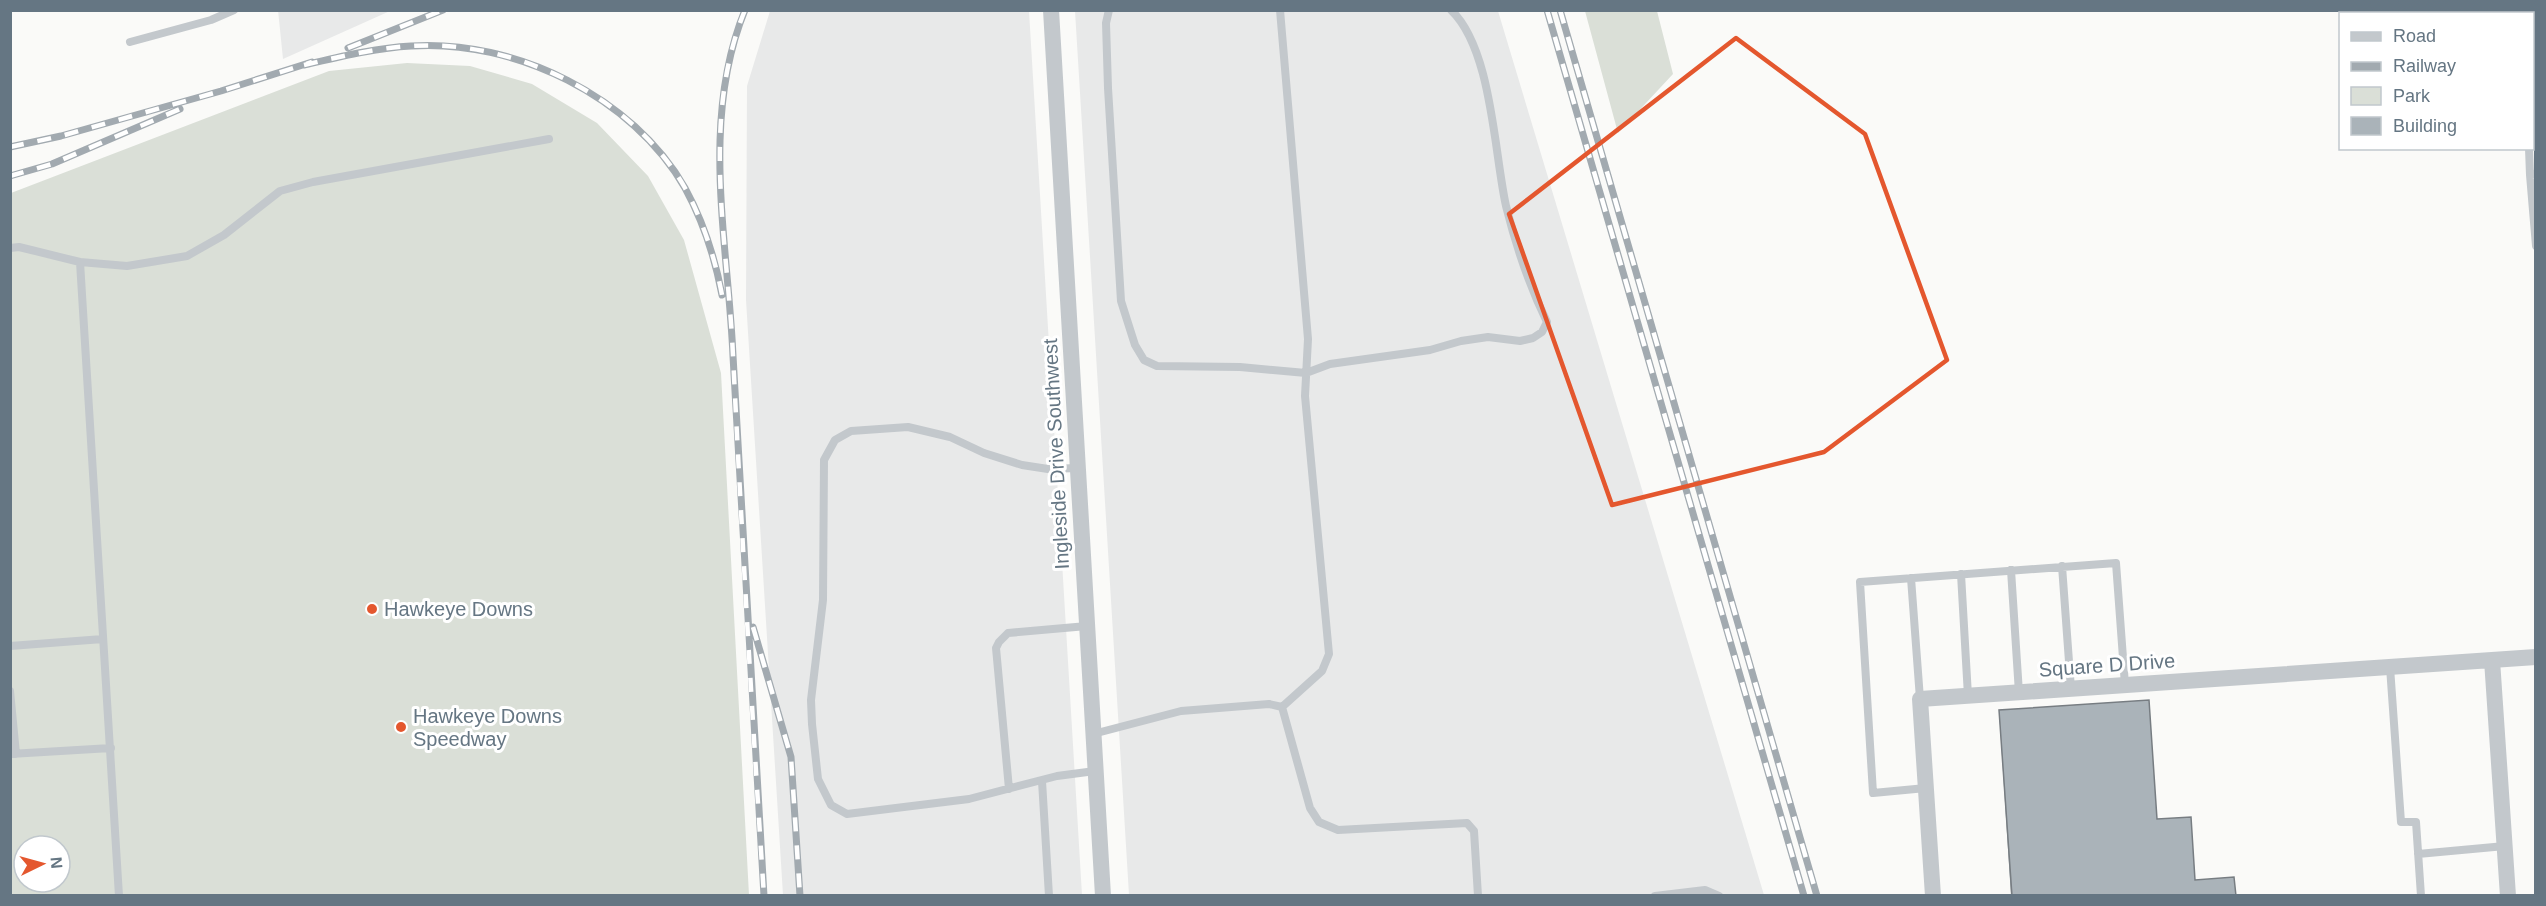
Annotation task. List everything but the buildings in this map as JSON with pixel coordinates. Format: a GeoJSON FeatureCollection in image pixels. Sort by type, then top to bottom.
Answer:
{"type":"FeatureCollection","features":[{"type":"Feature","properties":{"kind":"street","name":"Ingleside Drive Southwest"},"geometry":{"type":"LineString","coordinates":[[1051,10],[1103,896]]}},
{"type":"Feature","properties":{"kind":"street","name":"Square D Drive"},"geometry":{"type":"LineString","coordinates":[[1920,699],[2535,657]]}},
{"type":"Feature","properties":{"kind":"street"},"geometry":{"type":"LineString","coordinates":[[2492,660],[2508,896]]}},
{"type":"Feature","properties":{"kind":"street"},"geometry":{"type":"LineString","coordinates":[[1920,699],[1933,896]]}},
{"type":"Feature","properties":{"kind":"lane"},"geometry":{"type":"LineString","coordinates":[[129,42],[211,20],[234,10]]}},
{"type":"Feature","properties":{"kind":"lane"},"geometry":{"type":"LineString","coordinates":[[1110,10],[1106,23],[1108,88],[1121,301],[1135,345],[1144,360],[1157,366],[1240,367],[1306,373],[1330,364],[1430,350],[1461,341],[1488,337],[1520,341],[1533,338],[1542,332],[1547,322],[1519,256],[1506,203],[1491,110],[1473,42],[1451,10]]}},
{"type":"Feature","properties":{"kind":"lane"},"geometry":{"type":"LineString","coordinates":[[1280,10],[1308,339],[1305,396],[1329,654],[1322,671],[1282,707]]}},
{"type":"Feature","properties":{"kind":"lane"},"geometry":{"type":"LineString","coordinates":[[10,248],[19,247],[80,262],[127,266],[187,256],[224,235],[280,191],[313,182],[549,139]]}},
{"type":"Feature","properties":{"kind":"lane"},"geometry":{"type":"LineString","coordinates":[[2529,150],[2533,175],[2535,246]]}},
{"type":"Feature","properties":{"kind":"lane"},"geometry":{"type":"LineString","coordinates":[[80,262],[119,896]]}},
{"type":"Feature","properties":{"kind":"lane"},"geometry":{"type":"LineString","coordinates":[[1078,468],[1048,469],[1022,465],[984,453],[950,437],[908,427],[851,431],[836,440],[824,460],[823,600],[811,700],[818,779],[831,805],[847,814],[969,799],[1095,771]]}},
{"type":"Feature","properties":{"kind":"lane"},"geometry":{"type":"LineString","coordinates":[[1926,788],[1873,793],[1860,582],[2116,563],[2125,685]]}},
{"type":"Feature","properties":{"kind":"lane"},"geometry":{"type":"LineString","coordinates":[[2062,567],[2071,689]]}},
{"type":"Feature","properties":{"kind":"lane"},"geometry":{"type":"LineString","coordinates":[[2011,570],[2019,693]]}},
{"type":"Feature","properties":{"kind":"lane"},"geometry":{"type":"LineString","coordinates":[[1961,574],[1968,696]]}},
{"type":"Feature","properties":{"kind":"lane"},"geometry":{"type":"LineString","coordinates":[[1911,578],[1920,699]]}},
{"type":"Feature","properties":{"kind":"lane"},"geometry":{"type":"LineString","coordinates":[[1009,789],[996,648],[1008,633],[1087,626]]}},
{"type":"Feature","properties":{"kind":"lane"},"geometry":{"type":"LineString","coordinates":[[10,646],[103,639]]}},
{"type":"Feature","properties":{"kind":"lane"},"geometry":{"type":"LineString","coordinates":[[2390,667],[2401,822],[2416,822],[2421,896]]}},
{"type":"Feature","properties":{"kind":"lane"},"geometry":{"type":"LineString","coordinates":[[10,691],[13,754],[111,748]]}},
{"type":"Feature","properties":{"kind":"lane"},"geometry":{"type":"LineString","coordinates":[[1093,734],[1181,711],[1269,704],[1282,707]]}},
{"type":"Feature","properties":{"kind":"lane"},"geometry":{"type":"LineString","coordinates":[[1282,707],[1310,808],[1319,822],[1338,830],[1467,823],[1474,831],[1478,896]]}},
{"type":"Feature","properties":{"kind":"lane"},"geometry":{"type":"LineString","coordinates":[[1042,781],[1049,896]]}},
{"type":"Feature","properties":{"kind":"lane"},"geometry":{"type":"LineString","coordinates":[[2418,854],[2505,846]]}},
{"type":"Feature","properties":{"kind":"lane"},"geometry":{"type":"LineString","coordinates":[[1655,896],[1705,890],[1719,896]]}},
{"type":"Feature","properties":{"kind":"highlighted area"},"geometry":{"type":"Polygon","coordinates":[[[1736,38],[1865,134],[1947,360],[1824,452],[1612,505],[1509,214],[1736,38]]]}},
{"type":"Feature","properties":{"kind":"shaded area"},"geometry":{"type":"Polygon","coordinates":[[[278,10],[390,10],[390,11],[283,59],[278,10]]]}},
{"type":"Feature","properties":{"kind":"shaded area"},"geometry":{"type":"Polygon","coordinates":[[[770,11],[1029,11],[1082,895],[783,895],[746,300],[747,86],[770,11]]]}},
{"type":"Feature","properties":{"kind":"shaded area"},"geometry":{"type":"Polygon","coordinates":[[[1075,11],[1498,11],[1764,895],[1129,895],[1075,11]]]}},
{"type":"Feature","properties":{"kind":"green space"},"geometry":{"type":"Polygon","coordinates":[[[1585,11],[1657,11],[1673,74],[1618,133],[1585,11]]]}},
{"type":"Feature","properties":{"kind":"green space","name":"Hawkeye Downs"},"geometry":{"type":"Polygon","coordinates":[[[407,63],[470,66],[532,84],[597,123],[648,176],[684,240],[721,373],[749,895],[11,896],[11,193],[329,71],[407,63]]]}},
{"type":"Feature","properties":{"kind":"railway"},"geometry":{"type":"LineString","coordinates":[[348,48],[443,10]]}},
{"type":"Feature","properties":{"kind":"railway"},"geometry":{"type":"LineString","coordinates":[[745,10],[731,52],[723,94],[720,182],[733,356],[764,896]]}},
{"type":"Feature","properties":{"kind":"railway"},"geometry":{"type":"LineString","coordinates":[[1547,10],[1804,896]]}},
{"type":"Feature","properties":{"kind":"railway"},"geometry":{"type":"LineString","coordinates":[[1560,10],[1817,896]]}},
{"type":"Feature","properties":{"kind":"railway"},"geometry":{"type":"LineString","coordinates":[[304,65],[384,49],[450,46],[490,52],[530,64],[568,80],[603,101],[635,126],[663,155],[685,188],[703,227],[722,295]]}},
{"type":"Feature","properties":{"kind":"railway"},"geometry":{"type":"LineString","coordinates":[[10,147],[61,136],[221,91],[312,62]]}},
{"type":"Feature","properties":{"kind":"railway"},"geometry":{"type":"LineString","coordinates":[[10,176],[52,164],[180,109]]}},
{"type":"Feature","properties":{"kind":"railway"},"geometry":{"type":"LineString","coordinates":[[753,627],[791,757],[800,896]]}},
{"type":"Feature","properties":{"kind":"place","name":"Hawkeye Downs"},"geometry":{"type":"Point","coordinates":[372,609]}},
{"type":"Feature","properties":{"kind":"place","name":"Hawkeye Downs Speedway"},"geometry":{"type":"Point","coordinates":[401,727]}}]}
